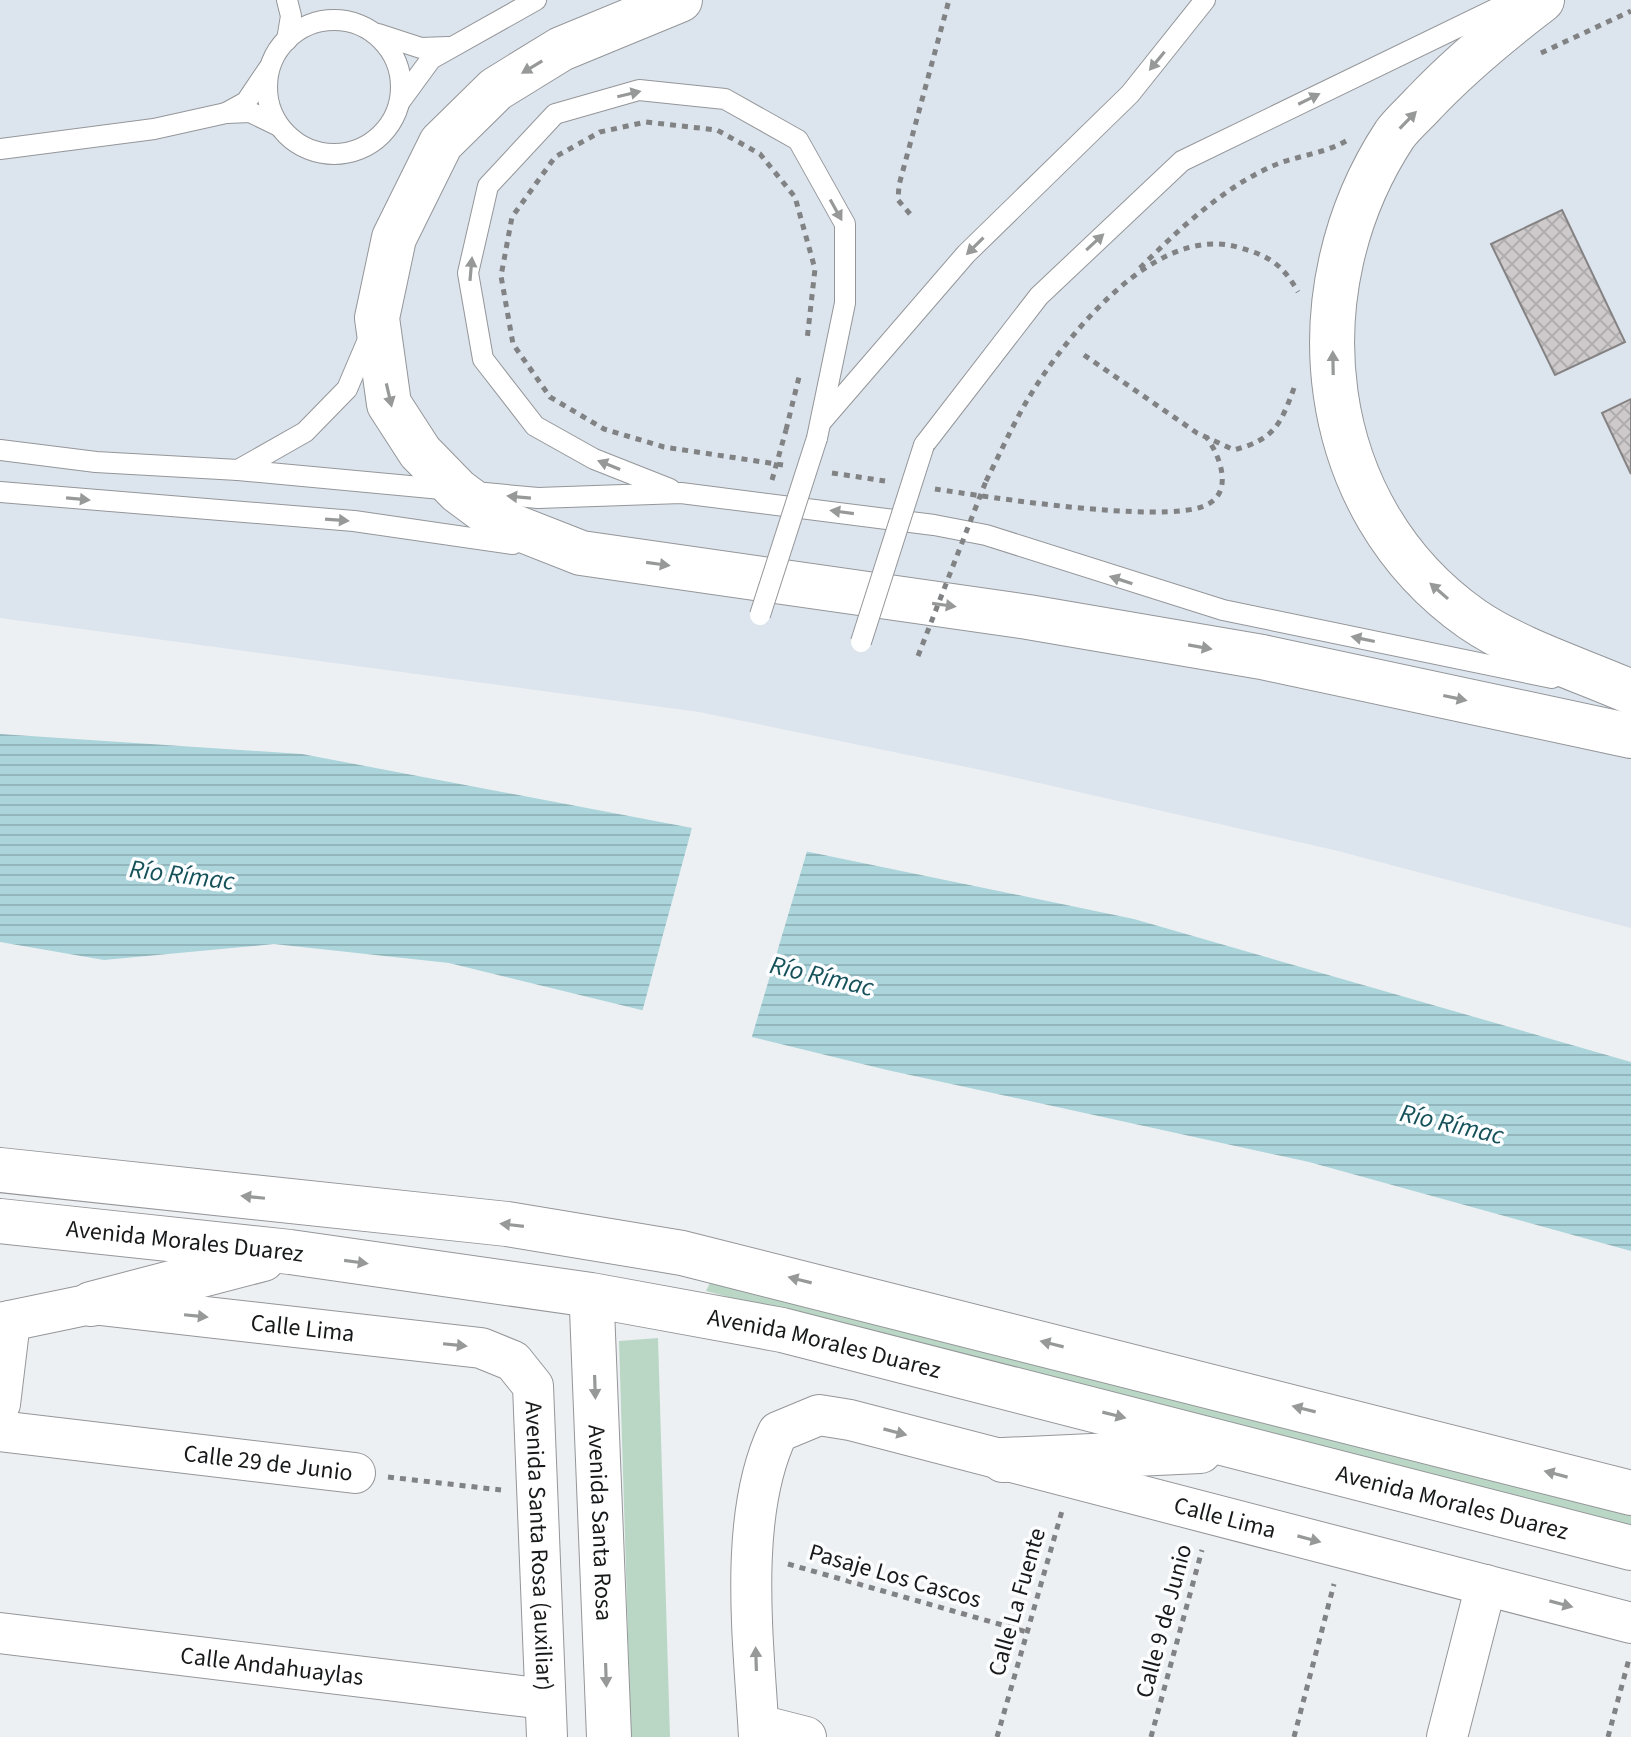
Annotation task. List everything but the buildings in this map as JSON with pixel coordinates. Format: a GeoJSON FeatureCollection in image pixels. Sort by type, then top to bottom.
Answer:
{"type":"FeatureCollection","features":[{"type":"Feature","properties":{"kind":"main road"},"geometry":{"type":"LineString","coordinates":[[680,0],[561,49],[496,89],[441,143],[394,238],[377,318],[389,404],[420,452],[458,491],[497,520],[581,553],[1028,617],[1262,657],[1631,736]]}},
{"type":"Feature","properties":{"kind":"main road"},"geometry":{"type":"LineString","coordinates":[[1542,0],[1460,66],[1397,132],[1371,177],[1349,227],[1334,306],[1334,397],[1358,480],[1406,560],[1473,620],[1631,694]]}},
{"type":"Feature","properties":{"kind":"main road"},"geometry":{"type":"LineString","coordinates":[[0,1170],[507,1224],[682,1253],[1631,1493]]}},
{"type":"Feature","properties":{"kind":"main road","name":"Avenida Morales Duarez"},"geometry":{"type":"LineString","coordinates":[[0,1221],[290,1252],[591,1295],[782,1330],[1631,1548]]}},
{"type":"Feature","properties":{"kind":"main road"},"geometry":{"type":"LineString","coordinates":[[91,1304],[290,1252]]}},
{"type":"Feature","properties":{"kind":"main road","name":"Avenida Santa Rosa"},"geometry":{"type":"LineString","coordinates":[[592,1309],[609,1737]]}},
{"type":"Feature","properties":{"kind":"main road"},"geometry":{"type":"LineString","coordinates":[[1003,1460],[1249,1449]]}},
{"type":"Feature","properties":{"kind":"street"},"geometry":{"type":"LineString","coordinates":[[0,1404],[5,1322],[91,1304]]}},
{"type":"Feature","properties":{"kind":"street","name":"Calle Lima"},"geometry":{"type":"LineString","coordinates":[[91,1304],[481,1348],[513,1361]]}},
{"type":"Feature","properties":{"kind":"street","name":"Avenida Santa Rosa (auxiliar)"},"geometry":{"type":"LineString","coordinates":[[513,1361],[533,1386],[546,1718]]}},
{"type":"Feature","properties":{"kind":"street","name":"Calle Lima"},"geometry":{"type":"LineString","coordinates":[[752,1554],[762,1475],[778,1432],[819,1415],[1071,1477],[1631,1623]]}},
{"type":"Feature","properties":{"kind":"street","name":"Calle 29 de Junio"},"geometry":{"type":"LineString","coordinates":[[0,1431],[355,1473]]}},
{"type":"Feature","properties":{"kind":"street"},"geometry":{"type":"LineString","coordinates":[[752,1554],[759,1731],[806,1737]]}},
{"type":"Feature","properties":{"kind":"street"},"geometry":{"type":"LineString","coordinates":[[1447,1737],[1486,1585]]}},
{"type":"Feature","properties":{"kind":"street","name":"Calle Andahuaylas"},"geometry":{"type":"LineString","coordinates":[[0,1633],[546,1718]]}},
{"type":"Feature","properties":{"kind":"lane"},"geometry":{"type":"LineString","coordinates":[[287,0],[296,15],[313,24]]}},
{"type":"Feature","properties":{"kind":"lane"},"geometry":{"type":"LineString","coordinates":[[226,113],[246,102],[287,40],[291,16],[287,0]]}},
{"type":"Feature","properties":{"kind":"lane"},"geometry":{"type":"LineString","coordinates":[[271,65],[267,97],[279,126],[294,142],[314,152],[336,154],[358,150],[377,139],[391,122],[399,102],[431,59],[536,0]]}},
{"type":"Feature","properties":{"kind":"lane"},"geometry":{"type":"LineString","coordinates":[[818,430],[966,254],[1130,94],[1205,0]]}},
{"type":"Feature","properties":{"kind":"lane"},"geometry":{"type":"LineString","coordinates":[[861,642],[924,445],[1039,296],[1182,161],[1514,0]]}},
{"type":"Feature","properties":{"kind":"lane"},"geometry":{"type":"LineString","coordinates":[[287,40],[313,24],[338,21],[362,27],[399,44],[452,47]]}},
{"type":"Feature","properties":{"kind":"lane"},"geometry":{"type":"LineString","coordinates":[[362,27],[381,40],[394,58],[401,80],[399,102]]}},
{"type":"Feature","properties":{"kind":"lane"},"geometry":{"type":"LineString","coordinates":[[681,493],[594,459],[535,426],[483,359],[468,273],[488,186],[555,114],[639,90],[725,99],[798,140],[845,224],[845,303],[818,430],[760,615]]}},
{"type":"Feature","properties":{"kind":"lane"},"geometry":{"type":"LineString","coordinates":[[0,149],[154,129],[226,113],[250,112],[279,126]]}},
{"type":"Feature","properties":{"kind":"lane"},"geometry":{"type":"LineString","coordinates":[[238,470],[305,432],[347,389],[377,318]]}},
{"type":"Feature","properties":{"kind":"lane"},"geometry":{"type":"LineString","coordinates":[[0,450],[96,462],[238,470],[538,498],[681,493],[873,516],[986,535],[1223,610],[1631,694]]}},
{"type":"Feature","properties":{"kind":"lane"},"geometry":{"type":"LineString","coordinates":[[0,492],[354,521],[581,553]]}},
{"type":"Feature","properties":{"kind":"path"},"geometry":{"type":"LineString","coordinates":[[910,214],[898,200],[899,185],[949,0]]}},
{"type":"Feature","properties":{"kind":"path"},"geometry":{"type":"LineString","coordinates":[[1533,56],[1631,11]]}},
{"type":"Feature","properties":{"kind":"path"},"geometry":{"type":"LineString","coordinates":[[789,466],[664,447],[604,429],[550,397],[513,344],[501,276],[512,217],[555,157],[600,132],[646,122],[717,130],[760,154],[795,197],[815,269],[806,347]]}},
{"type":"Feature","properties":{"kind":"path"},"geometry":{"type":"LineString","coordinates":[[918,656],[986,481],[1029,398],[1078,332],[1186,222],[1280,163],[1331,149],[1358,135]]}},
{"type":"Feature","properties":{"kind":"path"},"geometry":{"type":"LineString","coordinates":[[1136,272],[1173,253],[1219,242],[1270,256],[1298,290],[1300,302]]}},
{"type":"Feature","properties":{"kind":"path"},"geometry":{"type":"LineString","coordinates":[[1084,355],[1207,438],[1234,450],[1264,442],[1285,412],[1299,374]]}},
{"type":"Feature","properties":{"kind":"path"},"geometry":{"type":"LineString","coordinates":[[786,430],[803,361]]}},
{"type":"Feature","properties":{"kind":"path"},"geometry":{"type":"LineString","coordinates":[[928,488],[1073,505],[1186,510],[1207,506],[1219,492],[1223,470],[1207,438]]}},
{"type":"Feature","properties":{"kind":"path"},"geometry":{"type":"LineString","coordinates":[[820,471],[897,483]]}},
{"type":"Feature","properties":{"kind":"path","name":"Calle 29 de Junio"},"geometry":{"type":"LineString","coordinates":[[355,1473],[538,1495]]}},
{"type":"Feature","properties":{"kind":"path","name":"Calle La Fuente"},"geometry":{"type":"LineString","coordinates":[[997,1737],[1071,1477]]}},
{"type":"Feature","properties":{"kind":"path","name":"Calle 9 de Junio"},"geometry":{"type":"LineString","coordinates":[[1151,1737],[1212,1514]]}},
{"type":"Feature","properties":{"kind":"path"},"geometry":{"type":"LineString","coordinates":[[1294,1737],[1343,1548]]}},
{"type":"Feature","properties":{"kind":"path","name":"Pasaje Los Cascos"},"geometry":{"type":"LineString","coordinates":[[752,1554],[1027,1632]]}},
{"type":"Feature","properties":{"kind":"path"},"geometry":{"type":"LineString","coordinates":[[1608,1737],[1631,1650]]}},
{"type":"Feature","properties":{"kind":"shaded area"},"geometry":{"type":"Polygon","coordinates":[[[0,0],[1631,0],[1631,928],[1334,850],[986,771],[699,712],[0,618],[0,0]]]}},
{"type":"Feature","properties":{"kind":"green space"},"geometry":{"type":"Polygon","coordinates":[[[711,1281],[1631,1507],[1631,1541],[706,1291],[711,1281]]]}},
{"type":"Feature","properties":{"kind":"green space"},"geometry":{"type":"Polygon","coordinates":[[[658,1338],[670,1737],[631,1737],[619,1341],[658,1338]]]}},
{"type":"Feature","properties":{"kind":"water","name":"Río Rímac"},"geometry":{"type":"Polygon","coordinates":[[[0,734],[302,754],[708,831],[1134,919],[1631,1062],[1631,1251],[1309,1162],[887,1070],[449,963],[274,944],[104,960],[0,942],[0,734]]]}},
{"type":"Feature","properties":{"kind":"pier"},"geometry":{"type":"Polygon","coordinates":[[[693,824],[808,848],[750,1043],[641,1016],[693,824]]]}}]}
